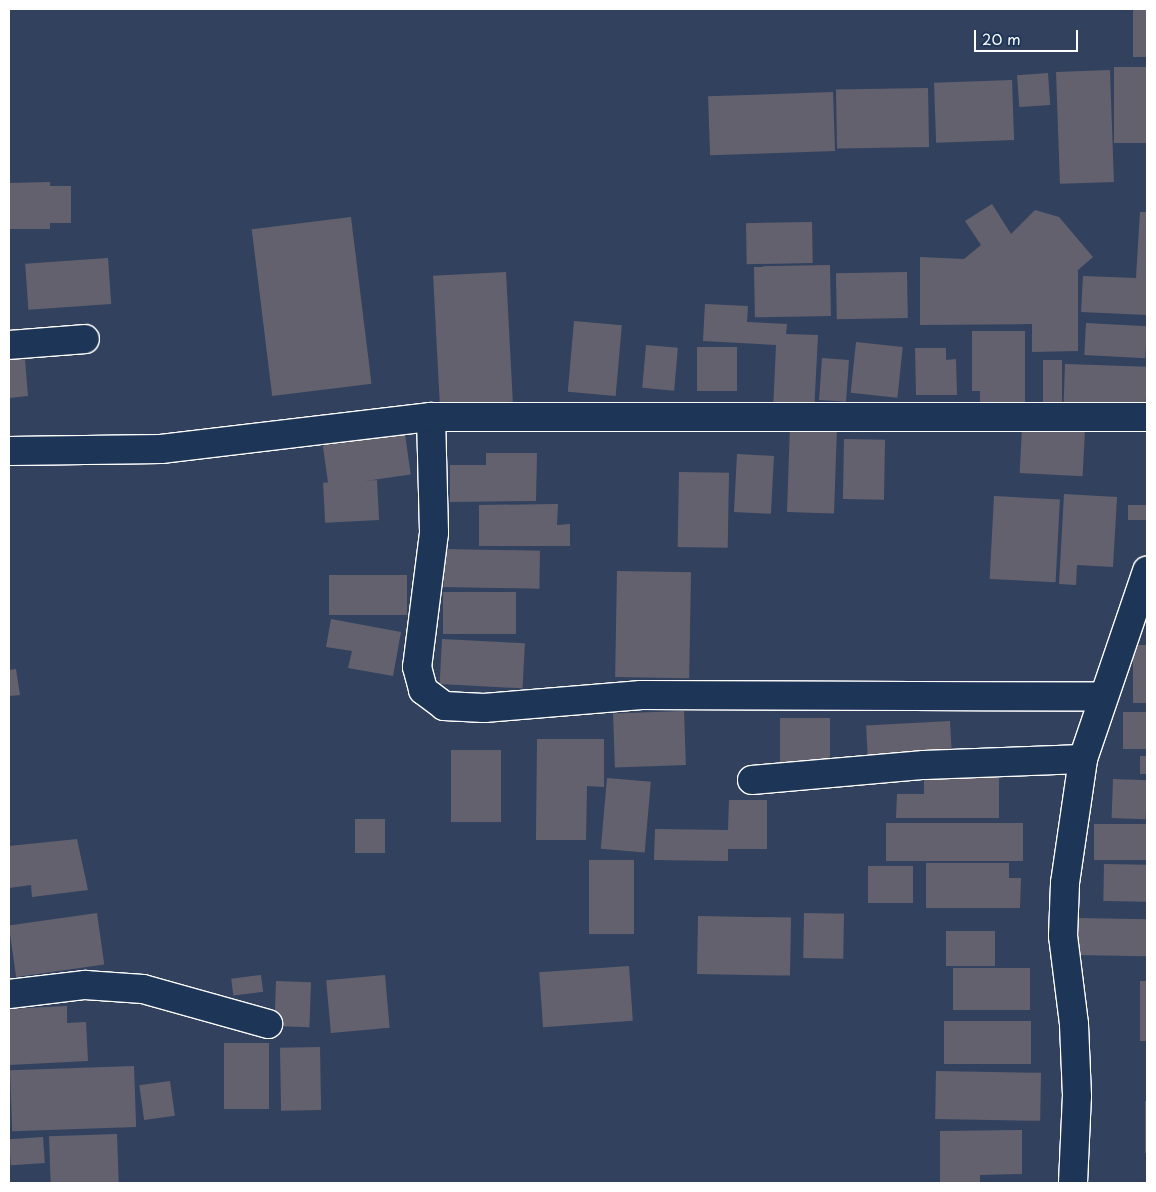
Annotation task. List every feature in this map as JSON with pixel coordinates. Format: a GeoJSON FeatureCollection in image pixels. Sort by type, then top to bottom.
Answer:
{"type":"FeatureCollection","features":[{"type":"Feature","properties":{"kind":"street"},"geometry":{"type":"LineString","coordinates":[[9,346],[85,339]]}},
{"type":"Feature","properties":{"kind":"street"},"geometry":{"type":"LineString","coordinates":[[9,451],[161,448],[431,417],[1147,418]]}},
{"type":"Feature","properties":{"kind":"street"},"geometry":{"type":"LineString","coordinates":[[431,417],[434,533],[417,667],[423,690],[444,706],[484,708],[641,695],[1101,696]]}},
{"type":"Feature","properties":{"kind":"street"},"geometry":{"type":"LineString","coordinates":[[1073,1183],[1074,1024],[1063,936],[1065,883],[1083,759],[1101,696],[1147,571]]}},
{"type":"Feature","properties":{"kind":"street"},"geometry":{"type":"LineString","coordinates":[[752,780],[924,765],[1083,759]]}},
{"type":"Feature","properties":{"kind":"street"},"geometry":{"type":"LineString","coordinates":[[9,994],[85,984],[143,989],[268,1024]]}},
{"type":"Feature","properties":{"kind":"building"},"geometry":{"type":"Polygon","coordinates":[[[1133,9],[1147,9],[1147,57],[1133,57],[1133,9]]]}},
{"type":"Feature","properties":{"kind":"building"},"geometry":{"type":"Polygon","coordinates":[[[1114,67],[1147,67],[1147,143],[1114,143],[1114,67]]]}},
{"type":"Feature","properties":{"kind":"building"},"geometry":{"type":"Polygon","coordinates":[[[1110,70],[1114,182],[1060,184],[1056,72],[1110,70]]]}},
{"type":"Feature","properties":{"kind":"building"},"geometry":{"type":"Polygon","coordinates":[[[1048,73],[1050,105],[1019,107],[1017,75],[1048,73]]]}},
{"type":"Feature","properties":{"kind":"building"},"geometry":{"type":"Polygon","coordinates":[[[1012,80],[1014,140],[936,143],[934,83],[1012,80]]]}},
{"type":"Feature","properties":{"kind":"building"},"geometry":{"type":"Polygon","coordinates":[[[928,88],[929,147],[837,149],[836,90],[928,88]]]}},
{"type":"Feature","properties":{"kind":"building"},"geometry":{"type":"Polygon","coordinates":[[[833,92],[835,151],[710,155],[708,96],[833,92]]]}},
{"type":"Feature","properties":{"kind":"building"},"geometry":{"type":"Polygon","coordinates":[[[50,182],[50,186],[71,186],[71,223],[50,223],[50,229],[9,229],[9,183],[50,182]]]}},
{"type":"Feature","properties":{"kind":"building"},"geometry":{"type":"Polygon","coordinates":[[[992,204],[1011,234],[1035,210],[1059,217],[1093,257],[1078,270],[1078,351],[1032,352],[1032,324],[920,325],[920,257],[964,259],[981,245],[965,221],[992,204]]]}},
{"type":"Feature","properties":{"kind":"building"},"geometry":{"type":"Polygon","coordinates":[[[1140,212],[1147,212],[1147,315],[1081,312],[1083,276],[1136,278],[1140,212]]]}},
{"type":"Feature","properties":{"kind":"building"},"geometry":{"type":"Polygon","coordinates":[[[351,217],[371,384],[272,396],[252,229],[351,217]]]}},
{"type":"Feature","properties":{"kind":"building"},"geometry":{"type":"Polygon","coordinates":[[[812,222],[813,263],[747,264],[746,223],[812,222]]]}},
{"type":"Feature","properties":{"kind":"building"},"geometry":{"type":"Polygon","coordinates":[[[108,258],[111,304],[28,310],[25,264],[108,258]]]}},
{"type":"Feature","properties":{"kind":"building"},"geometry":{"type":"Polygon","coordinates":[[[830,265],[831,316],[755,317],[754,266],[830,265]]]}},
{"type":"Feature","properties":{"kind":"building"},"geometry":{"type":"Polygon","coordinates":[[[506,272],[513,402],[440,406],[433,276],[506,272]]]}},
{"type":"Feature","properties":{"kind":"building"},"geometry":{"type":"Polygon","coordinates":[[[907,272],[908,318],[837,319],[836,273],[907,272]]]}},
{"type":"Feature","properties":{"kind":"building"},"geometry":{"type":"Polygon","coordinates":[[[705,304],[748,306],[747,322],[787,324],[786,334],[818,335],[814,413],[773,411],[776,345],[703,341],[705,304]]]}},
{"type":"Feature","properties":{"kind":"building"},"geometry":{"type":"Polygon","coordinates":[[[574,321],[622,325],[616,396],[568,392],[574,321]]]}},
{"type":"Feature","properties":{"kind":"building"},"geometry":{"type":"Polygon","coordinates":[[[1086,323],[1147,326],[1145,358],[1084,355],[1086,323]]]}},
{"type":"Feature","properties":{"kind":"building"},"geometry":{"type":"Polygon","coordinates":[[[972,331],[1025,331],[1025,411],[980,411],[980,391],[972,391],[972,331]]]}},
{"type":"Feature","properties":{"kind":"building"},"geometry":{"type":"Polygon","coordinates":[[[856,342],[903,347],[897,398],[851,393],[856,342]]]}},
{"type":"Feature","properties":{"kind":"building"},"geometry":{"type":"Polygon","coordinates":[[[646,345],[678,348],[674,391],[642,388],[646,345]]]}},
{"type":"Feature","properties":{"kind":"building"},"geometry":{"type":"Polygon","coordinates":[[[24,347],[28,396],[9,398],[9,348],[24,347]]]}},
{"type":"Feature","properties":{"kind":"building"},"geometry":{"type":"Polygon","coordinates":[[[697,347],[737,347],[737,391],[697,391],[697,347]]]}},
{"type":"Feature","properties":{"kind":"building"},"geometry":{"type":"Polygon","coordinates":[[[915,348],[946,348],[946,360],[956,359],[957,395],[916,395],[915,348]]]}},
{"type":"Feature","properties":{"kind":"building"},"geometry":{"type":"Polygon","coordinates":[[[822,358],[849,360],[846,402],[819,400],[822,358]]]}},
{"type":"Feature","properties":{"kind":"building"},"geometry":{"type":"Polygon","coordinates":[[[1043,360],[1062,360],[1062,409],[1043,409],[1043,360]]]}},
{"type":"Feature","properties":{"kind":"building"},"geometry":{"type":"Polygon","coordinates":[[[1065,364],[1147,367],[1145,412],[1063,409],[1065,364]]]}},
{"type":"Feature","properties":{"kind":"building"},"geometry":{"type":"Polygon","coordinates":[[[790,426],[837,428],[834,514],[787,512],[790,426]]]}},
{"type":"Feature","properties":{"kind":"building"},"geometry":{"type":"Polygon","coordinates":[[[1022,428],[1085,431],[1083,476],[1020,473],[1022,428]]]}},
{"type":"Feature","properties":{"kind":"building"},"geometry":{"type":"Polygon","coordinates":[[[405,434],[411,475],[329,486],[323,446],[405,434]]]}},
{"type":"Feature","properties":{"kind":"building"},"geometry":{"type":"Polygon","coordinates":[[[844,439],[885,440],[884,500],[843,499],[844,439]]]}},
{"type":"Feature","properties":{"kind":"building"},"geometry":{"type":"Polygon","coordinates":[[[486,453],[537,453],[536,501],[450,502],[450,465],[486,465],[486,453]]]}},
{"type":"Feature","properties":{"kind":"building"},"geometry":{"type":"Polygon","coordinates":[[[737,454],[774,456],[771,514],[734,512],[737,454]]]}},
{"type":"Feature","properties":{"kind":"building"},"geometry":{"type":"Polygon","coordinates":[[[679,472],[729,473],[728,548],[678,547],[679,472]]]}},
{"type":"Feature","properties":{"kind":"building"},"geometry":{"type":"Polygon","coordinates":[[[377,480],[379,520],[325,523],[323,483],[377,480]]]}},
{"type":"Feature","properties":{"kind":"building"},"geometry":{"type":"Polygon","coordinates":[[[1064,494],[1117,497],[1113,567],[1077,565],[1076,585],[1059,584],[1064,494]]]}},
{"type":"Feature","properties":{"kind":"building"},"geometry":{"type":"Polygon","coordinates":[[[994,496],[1060,499],[1056,582],[990,579],[994,496]]]}},
{"type":"Feature","properties":{"kind":"building"},"geometry":{"type":"Polygon","coordinates":[[[558,504],[557,525],[570,524],[570,546],[479,546],[479,505],[558,504]]]}},
{"type":"Feature","properties":{"kind":"building"},"geometry":{"type":"Polygon","coordinates":[[[1128,505],[1147,505],[1147,520],[1128,520],[1128,505]]]}},
{"type":"Feature","properties":{"kind":"building"},"geometry":{"type":"Polygon","coordinates":[[[444,549],[540,551],[539,589],[443,587],[444,549]]]}},
{"type":"Feature","properties":{"kind":"building"},"geometry":{"type":"Polygon","coordinates":[[[617,571],[691,572],[689,678],[615,677],[617,571]]]}},
{"type":"Feature","properties":{"kind":"building"},"geometry":{"type":"Polygon","coordinates":[[[329,575],[407,575],[407,615],[329,615],[329,575]]]}},
{"type":"Feature","properties":{"kind":"building"},"geometry":{"type":"Polygon","coordinates":[[[443,592],[516,592],[516,634],[443,634],[443,592]]]}},
{"type":"Feature","properties":{"kind":"building"},"geometry":{"type":"Polygon","coordinates":[[[331,619],[401,632],[393,676],[348,668],[352,651],[326,647],[331,619]]]}},
{"type":"Feature","properties":{"kind":"building"},"geometry":{"type":"Polygon","coordinates":[[[442,639],[525,643],[523,688],[440,684],[442,639]]]}},
{"type":"Feature","properties":{"kind":"building"},"geometry":{"type":"Polygon","coordinates":[[[1133,645],[1147,645],[1147,703],[1133,703],[1133,645]]]}},
{"type":"Feature","properties":{"kind":"building"},"geometry":{"type":"Polygon","coordinates":[[[16,669],[20,695],[9,696],[9,670],[16,669]]]}},
{"type":"Feature","properties":{"kind":"building"},"geometry":{"type":"Polygon","coordinates":[[[684,711],[686,765],[615,767],[613,713],[684,711]]]}},
{"type":"Feature","properties":{"kind":"building"},"geometry":{"type":"Polygon","coordinates":[[[1123,712],[1147,712],[1147,749],[1123,749],[1123,712]]]}},
{"type":"Feature","properties":{"kind":"building"},"geometry":{"type":"Polygon","coordinates":[[[780,718],[830,718],[830,769],[780,769],[780,718]]]}},
{"type":"Feature","properties":{"kind":"building"},"geometry":{"type":"Polygon","coordinates":[[[950,721],[952,756],[868,760],[866,725],[950,721]]]}},
{"type":"Feature","properties":{"kind":"building"},"geometry":{"type":"Polygon","coordinates":[[[537,739],[604,739],[604,787],[587,786],[586,840],[536,840],[537,739]]]}},
{"type":"Feature","properties":{"kind":"building"},"geometry":{"type":"Polygon","coordinates":[[[451,750],[501,750],[501,822],[451,822],[451,750]]]}},
{"type":"Feature","properties":{"kind":"building"},"geometry":{"type":"Polygon","coordinates":[[[1140,756],[1147,756],[1147,774],[1140,774],[1140,756]]]}},
{"type":"Feature","properties":{"kind":"building"},"geometry":{"type":"Polygon","coordinates":[[[607,778],[651,782],[645,853],[601,849],[607,778]]]}},
{"type":"Feature","properties":{"kind":"building"},"geometry":{"type":"Polygon","coordinates":[[[924,778],[999,778],[999,818],[896,818],[897,794],[924,794],[924,778]]]}},
{"type":"Feature","properties":{"kind":"building"},"geometry":{"type":"Polygon","coordinates":[[[1113,779],[1147,780],[1146,819],[1112,818],[1113,779]]]}},
{"type":"Feature","properties":{"kind":"building"},"geometry":{"type":"Polygon","coordinates":[[[729,800],[767,800],[767,849],[728,849],[728,861],[654,860],[655,829],[728,830],[729,800]]]}},
{"type":"Feature","properties":{"kind":"building"},"geometry":{"type":"Polygon","coordinates":[[[355,819],[385,819],[385,853],[355,853],[355,819]]]}},
{"type":"Feature","properties":{"kind":"building"},"geometry":{"type":"Polygon","coordinates":[[[886,823],[1023,823],[1023,861],[886,861],[886,823]]]}},
{"type":"Feature","properties":{"kind":"building"},"geometry":{"type":"Polygon","coordinates":[[[1094,824],[1147,824],[1147,860],[1094,860],[1094,824]]]}},
{"type":"Feature","properties":{"kind":"building"},"geometry":{"type":"Polygon","coordinates":[[[77,839],[88,890],[32,897],[31,885],[9,888],[9,846],[77,839]]]}},
{"type":"Feature","properties":{"kind":"building"},"geometry":{"type":"Polygon","coordinates":[[[589,860],[634,860],[634,934],[589,934],[589,860]]]}},
{"type":"Feature","properties":{"kind":"building"},"geometry":{"type":"Polygon","coordinates":[[[926,863],[1009,863],[1009,878],[1021,878],[1020,908],[926,908],[926,863]]]}},
{"type":"Feature","properties":{"kind":"building"},"geometry":{"type":"Polygon","coordinates":[[[1104,864],[1147,865],[1146,902],[1103,901],[1104,864]]]}},
{"type":"Feature","properties":{"kind":"building"},"geometry":{"type":"Polygon","coordinates":[[[868,866],[913,866],[913,903],[868,903],[868,866]]]}},
{"type":"Feature","properties":{"kind":"building"},"geometry":{"type":"Polygon","coordinates":[[[97,913],[104,964],[16,977],[9,925],[97,913]]]}},
{"type":"Feature","properties":{"kind":"building"},"geometry":{"type":"Polygon","coordinates":[[[804,913],[844,914],[843,959],[803,958],[804,913]]]}},
{"type":"Feature","properties":{"kind":"building"},"geometry":{"type":"Polygon","coordinates":[[[698,916],[791,918],[790,976],[697,974],[698,916]]]}},
{"type":"Feature","properties":{"kind":"building"},"geometry":{"type":"Polygon","coordinates":[[[1077,918],[1147,919],[1146,956],[1076,955],[1077,918]]]}},
{"type":"Feature","properties":{"kind":"building"},"geometry":{"type":"Polygon","coordinates":[[[946,931],[995,931],[995,966],[946,966],[946,931]]]}},
{"type":"Feature","properties":{"kind":"building"},"geometry":{"type":"Polygon","coordinates":[[[629,966],[633,1021],[543,1027],[539,972],[629,966]]]}},
{"type":"Feature","properties":{"kind":"building"},"geometry":{"type":"Polygon","coordinates":[[[953,968],[1030,968],[1030,1010],[953,1010],[953,968]]]}},
{"type":"Feature","properties":{"kind":"building"},"geometry":{"type":"Polygon","coordinates":[[[261,975],[263,992],[233,996],[231,979],[261,975]]]}},
{"type":"Feature","properties":{"kind":"building"},"geometry":{"type":"Polygon","coordinates":[[[385,975],[390,1028],[331,1033],[326,980],[385,975]]]}},
{"type":"Feature","properties":{"kind":"building"},"geometry":{"type":"Polygon","coordinates":[[[276,981],[311,982],[309,1027],[274,1026],[276,981]]]}},
{"type":"Feature","properties":{"kind":"building"},"geometry":{"type":"Polygon","coordinates":[[[1140,981],[1147,981],[1147,1041],[1140,1041],[1140,981]]]}},
{"type":"Feature","properties":{"kind":"building"},"geometry":{"type":"Polygon","coordinates":[[[67,1006],[67,1023],[86,1022],[88,1061],[9,1065],[9,1009],[67,1006]]]}},
{"type":"Feature","properties":{"kind":"building"},"geometry":{"type":"Polygon","coordinates":[[[944,1021],[1031,1021],[1031,1064],[944,1064],[944,1021]]]}},
{"type":"Feature","properties":{"kind":"building"},"geometry":{"type":"Polygon","coordinates":[[[224,1043],[269,1043],[269,1109],[224,1109],[224,1043]]]}},
{"type":"Feature","properties":{"kind":"building"},"geometry":{"type":"Polygon","coordinates":[[[320,1047],[321,1110],[281,1111],[280,1048],[320,1047]]]}},
{"type":"Feature","properties":{"kind":"building"},"geometry":{"type":"Polygon","coordinates":[[[134,1066],[136,1127],[12,1131],[10,1070],[134,1066]]]}},
{"type":"Feature","properties":{"kind":"building"},"geometry":{"type":"Polygon","coordinates":[[[936,1071],[1041,1073],[1040,1121],[935,1119],[936,1071]]]}},
{"type":"Feature","properties":{"kind":"building"},"geometry":{"type":"Polygon","coordinates":[[[170,1081],[175,1116],[144,1120],[139,1085],[170,1081]]]}},
{"type":"Feature","properties":{"kind":"building"},"geometry":{"type":"Polygon","coordinates":[[[1145,1101],[1147,1101],[1147,1153],[1145,1153],[1145,1101]]]}},
{"type":"Feature","properties":{"kind":"building"},"geometry":{"type":"Polygon","coordinates":[[[1022,1130],[1022,1174],[980,1175],[980,1183],[940,1183],[940,1131],[1022,1130]]]}},
{"type":"Feature","properties":{"kind":"building"},"geometry":{"type":"Polygon","coordinates":[[[117,1134],[119,1183],[51,1183],[49,1136],[117,1134]]]}},
{"type":"Feature","properties":{"kind":"building"},"geometry":{"type":"Polygon","coordinates":[[[43,1137],[45,1163],[11,1165],[9,1139],[43,1137]]]}}]}
